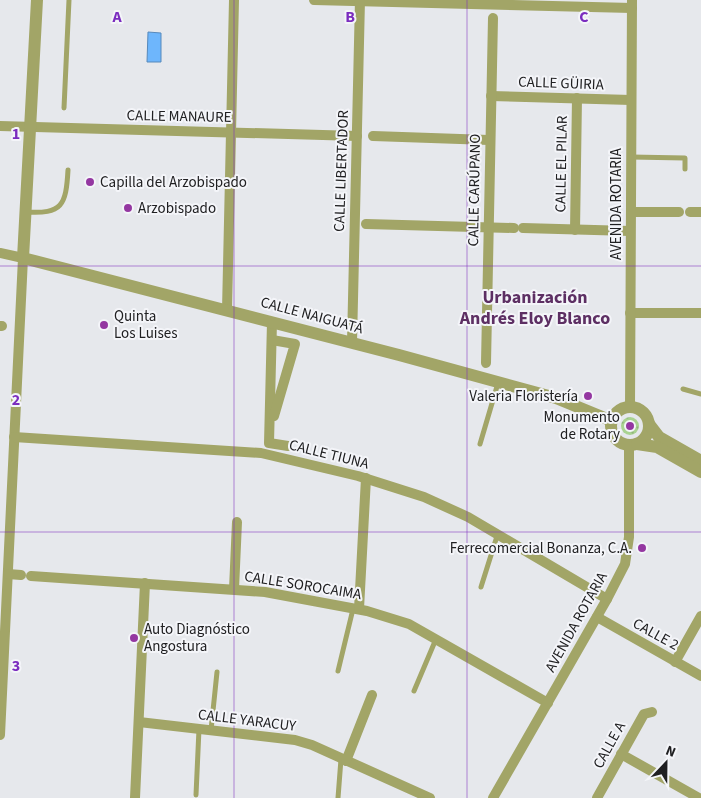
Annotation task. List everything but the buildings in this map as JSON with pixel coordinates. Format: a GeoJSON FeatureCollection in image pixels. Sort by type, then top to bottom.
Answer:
{"type":"FeatureCollection","features":[{"type":"Feature","properties":{"kind":"street"},"geometry":{"type":"LineString","coordinates":[[0,736],[37,0]]}},
{"type":"Feature","properties":{"kind":"street"},"geometry":{"type":"LineString","coordinates":[[226,310],[234,0]]}},
{"type":"Feature","properties":{"kind":"street"},"geometry":{"type":"LineString","coordinates":[[314,0],[632,4]]}},
{"type":"Feature","properties":{"kind":"street","name":"CALLE LIBERTADOR"},"geometry":{"type":"LineString","coordinates":[[352,342],[360,1]]}},
{"type":"Feature","properties":{"kind":"street","name":"AVENIDA ROTARIA"},"geometry":{"type":"LineString","coordinates":[[630,407],[632,4]]}},
{"type":"Feature","properties":{"kind":"street","name":"CALLE CARÚPANO"},"geometry":{"type":"LineString","coordinates":[[486,363],[489,140],[493,18]]}},
{"type":"Feature","properties":{"kind":"street","name":"CALLE GÜIRIA"},"geometry":{"type":"LineString","coordinates":[[491,96],[631,100]]}},
{"type":"Feature","properties":{"kind":"street","name":"CALLE EL PILAR"},"geometry":{"type":"LineString","coordinates":[[575,230],[576,98]]}},
{"type":"Feature","properties":{"kind":"street","name":"CALLE MANAURE"},"geometry":{"type":"LineString","coordinates":[[0,126],[357,136]]}},
{"type":"Feature","properties":{"kind":"street"},"geometry":{"type":"LineString","coordinates":[[373,136],[489,140]]}},
{"type":"Feature","properties":{"kind":"street"},"geometry":{"type":"LineString","coordinates":[[630,212],[701,212]]}},
{"type":"Feature","properties":{"kind":"street"},"geometry":{"type":"LineString","coordinates":[[366,224],[630,231]]}},
{"type":"Feature","properties":{"kind":"street","name":"CALLE NAIGUATÁ"},"geometry":{"type":"LineString","coordinates":[[0,253],[352,342],[498,382],[556,398],[612,421]]}},
{"type":"Feature","properties":{"kind":"street"},"geometry":{"type":"LineString","coordinates":[[630,313],[701,313]]}},
{"type":"Feature","properties":{"kind":"street"},"geometry":{"type":"LineString","coordinates":[[272,322],[269,443],[288,446]]}},
{"type":"Feature","properties":{"kind":"street"},"geometry":{"type":"LineString","coordinates":[[270,430],[295,344],[272,340]]}},
{"type":"Feature","properties":{"kind":"street"},"geometry":{"type":"LineString","coordinates":[[630,407],[642,411],[659,437],[701,462],[653,445],[622,444],[615,438],[611,428],[612,421],[618,411],[630,407]]}},
{"type":"Feature","properties":{"kind":"street"},"geometry":{"type":"LineString","coordinates":[[633,445],[645,438],[649,424]]}},
{"type":"Feature","properties":{"kind":"street","name":"CALLE TIUNA"},"geometry":{"type":"LineString","coordinates":[[14,437],[261,453],[366,478],[432,500],[498,533],[607,599]]}},
{"type":"Feature","properties":{"kind":"street","name":"AVENIDA ROTARIA"},"geometry":{"type":"LineString","coordinates":[[494,798],[622,572],[629,546],[633,445]]}},
{"type":"Feature","properties":{"kind":"street"},"geometry":{"type":"LineString","coordinates":[[356,609],[366,478]]}},
{"type":"Feature","properties":{"kind":"street"},"geometry":{"type":"LineString","coordinates":[[234,589],[237,522]]}},
{"type":"Feature","properties":{"kind":"street","name":"CALLE SOROCAIMA"},"geometry":{"type":"LineString","coordinates":[[8,574],[265,592],[356,609],[409,624],[548,703]]}},
{"type":"Feature","properties":{"kind":"street"},"geometry":{"type":"LineString","coordinates":[[135,798],[145,583]]}},
{"type":"Feature","properties":{"kind":"street"},"geometry":{"type":"LineString","coordinates":[[675,662],[701,616]]}},
{"type":"Feature","properties":{"kind":"street","name":"CALLE 2"},"geometry":{"type":"LineString","coordinates":[[597,617],[701,676]]}},
{"type":"Feature","properties":{"kind":"street"},"geometry":{"type":"LineString","coordinates":[[344,760],[372,695]]}},
{"type":"Feature","properties":{"kind":"street","name":"CALLE A"},"geometry":{"type":"LineString","coordinates":[[597,798],[644,714],[652,712]]}},
{"type":"Feature","properties":{"kind":"street","name":"CALLE YARACUY"},"geometry":{"type":"LineString","coordinates":[[139,722],[295,740],[430,798]]}},
{"type":"Feature","properties":{"kind":"street"},"geometry":{"type":"LineString","coordinates":[[621,754],[699,798]]}},
{"type":"Feature","properties":{"kind":"lane"},"geometry":{"type":"LineString","coordinates":[[64,108],[69,0]]}},
{"type":"Feature","properties":{"kind":"lane"},"geometry":{"type":"LineString","coordinates":[[631,158],[685,158],[685,169]]}},
{"type":"Feature","properties":{"kind":"lane"},"geometry":{"type":"LineString","coordinates":[[26,212],[47,213],[58,208],[66,190],[68,170]]}},
{"type":"Feature","properties":{"kind":"lane"},"geometry":{"type":"LineString","coordinates":[[480,444],[498,382]]}},
{"type":"Feature","properties":{"kind":"lane"},"geometry":{"type":"LineString","coordinates":[[683,389],[701,394]]}},
{"type":"Feature","properties":{"kind":"lane"},"geometry":{"type":"LineString","coordinates":[[481,587],[498,533]]}},
{"type":"Feature","properties":{"kind":"lane"},"geometry":{"type":"LineString","coordinates":[[338,671],[356,609]]}},
{"type":"Feature","properties":{"kind":"lane"},"geometry":{"type":"LineString","coordinates":[[414,691],[436,639]]}},
{"type":"Feature","properties":{"kind":"lane"},"geometry":{"type":"LineString","coordinates":[[211,730],[217,672]]}},
{"type":"Feature","properties":{"kind":"lane"},"geometry":{"type":"LineString","coordinates":[[196,795],[199,728]]}},
{"type":"Feature","properties":{"kind":"lane"},"geometry":{"type":"LineString","coordinates":[[338,798],[344,760]]}},
{"type":"Feature","properties":{"kind":"green space"},"geometry":{"type":"Polygon","coordinates":[[[626,417],[634,417],[639,422],[637,433],[626,435],[621,430],[621,422],[626,417]]]}},
{"type":"Feature","properties":{"kind":"water"},"geometry":{"type":"Polygon","coordinates":[[[148,32],[161,33],[161,62],[147,62],[148,32]]]}},
{"type":"Feature","properties":{"kind":"place","name":"Capilla del Arzobispado"},"geometry":{"type":"Point","coordinates":[90,182]}},
{"type":"Feature","properties":{"kind":"place","name":"Arzobispado"},"geometry":{"type":"Point","coordinates":[128,208]}},
{"type":"Feature","properties":{"kind":"place","name":"Quinta Los Luises"},"geometry":{"type":"Point","coordinates":[104,325]}},
{"type":"Feature","properties":{"kind":"place","name":"Valeria Floristería"},"geometry":{"type":"Point","coordinates":[588,396]}},
{"type":"Feature","properties":{"kind":"place","name":"Monumento de Rotary"},"geometry":{"type":"Point","coordinates":[630,426]}},
{"type":"Feature","properties":{"kind":"place","name":"Ferrecomercial Bonanza, C.A."},"geometry":{"type":"Point","coordinates":[642,548]}},
{"type":"Feature","properties":{"kind":"place","name":"Auto Diagnóstico Angostura"},"geometry":{"type":"Point","coordinates":[134,638]}},
{"type":"Feature","properties":{"kind":"district","name":"Urbanización Andrés Eloy Blanco"},"geometry":{"type":"Point","coordinates":[535,307]}}]}
